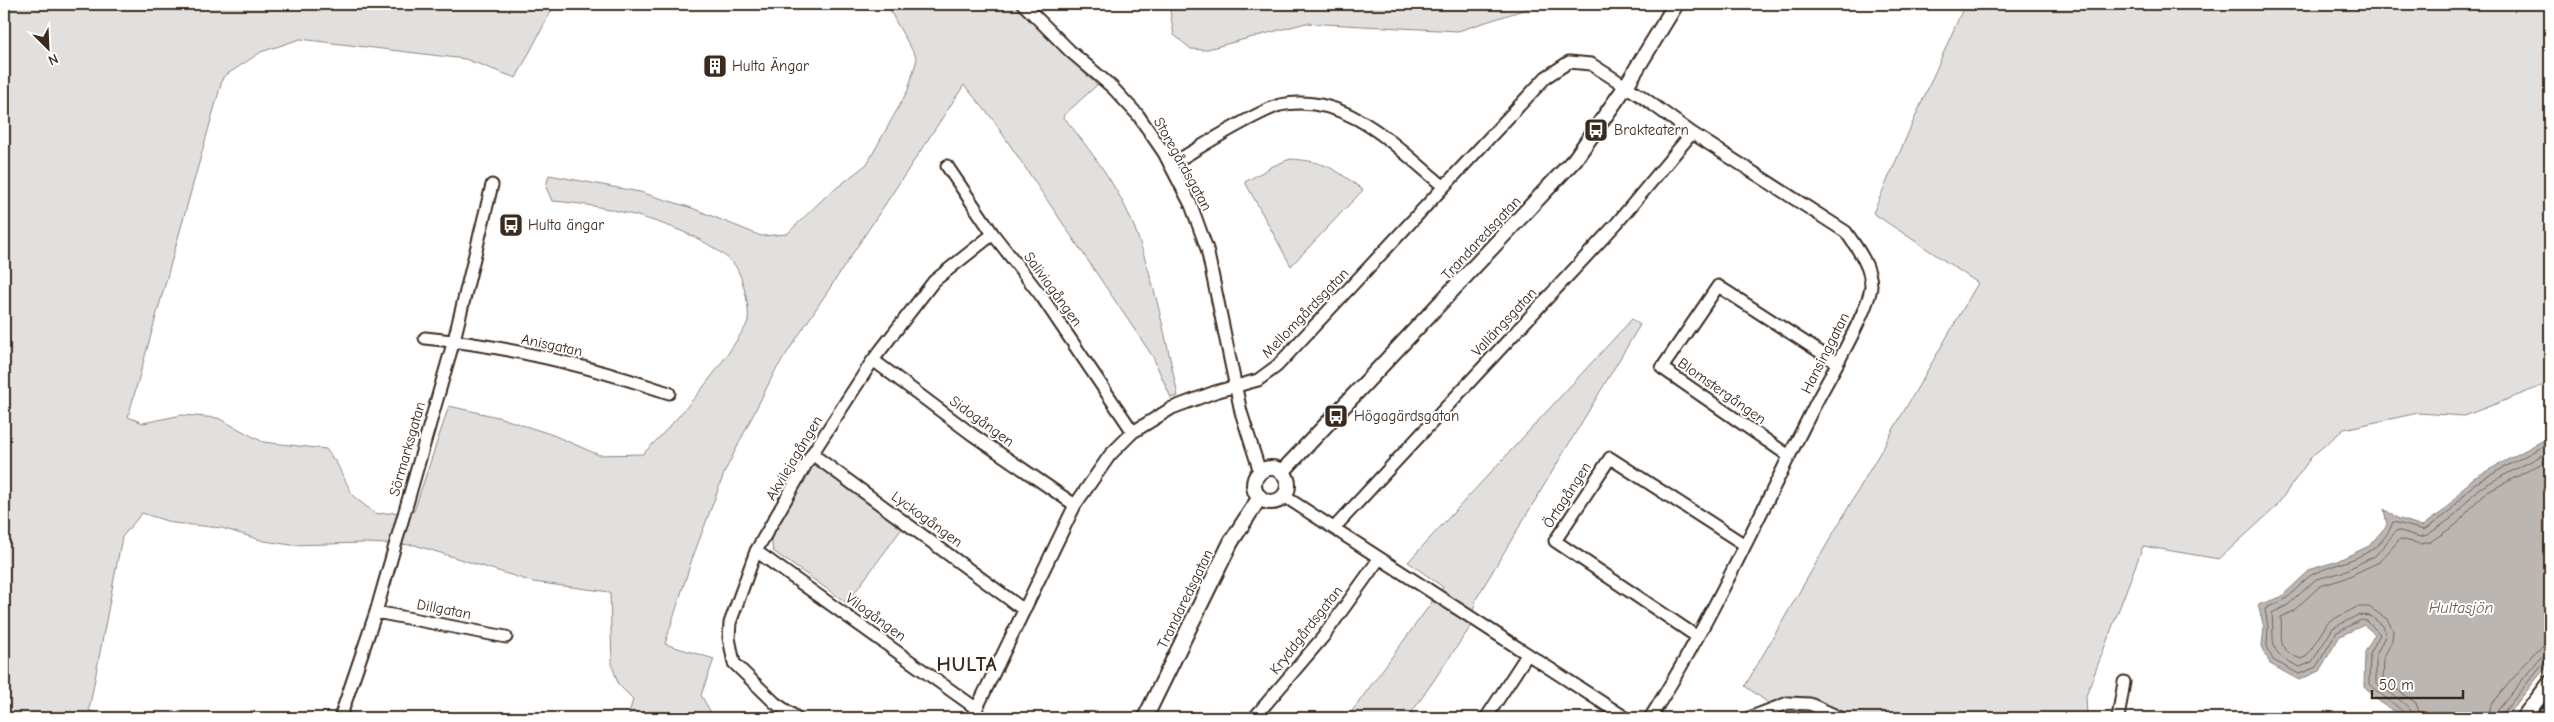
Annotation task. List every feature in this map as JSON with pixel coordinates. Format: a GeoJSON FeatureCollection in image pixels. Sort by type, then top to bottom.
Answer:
{"type":"FeatureCollection","features":[{"type":"Feature","properties":{"kind":"street","name":"Storegårdsgatan"},"geometry":{"type":"LineString","coordinates":[[1023,4],[1070,51],[1112,87],[1138,116],[1170,165],[1191,206],[1207,249],[1236,387],[1260,472]]}},
{"type":"Feature","properties":{"kind":"street","name":"Trandaredsgatan"},"geometry":{"type":"LineString","coordinates":[[1282,472],[1569,166],[1626,86],[1676,4]]}},
{"type":"Feature","properties":{"kind":"street","name":"Mellomgårdsgatan"},"geometry":{"type":"LineString","coordinates":[[974,714],[1074,505],[1110,454],[1134,432],[1172,408],[1216,392],[1258,380],[1277,366],[1443,186],[1558,68],[1569,62],[1590,64],[1626,86]]}},
{"type":"Feature","properties":{"kind":"street","name":"Hansinggatan"},"geometry":{"type":"LineString","coordinates":[[1626,86],[1692,133],[1846,232],[1860,252],[1870,278],[1871,288],[1867,301],[1745,545],[1671,686],[1650,718]]}},
{"type":"Feature","properties":{"kind":"street"},"geometry":{"type":"LineString","coordinates":[[1170,165],[1244,122],[1278,105],[1316,103],[1348,114],[1376,130],[1443,186]]}},
{"type":"Feature","properties":{"kind":"street","name":"Vallängsgatan"},"geometry":{"type":"LineString","coordinates":[[1334,528],[1618,223],[1692,133]]}},
{"type":"Feature","properties":{"kind":"street","name":"Saliviagången"},"geometry":{"type":"LineString","coordinates":[[947,166],[993,234],[1042,297],[1134,432]]}},
{"type":"Feature","properties":{"kind":"street","name":"Sörmarksgatan"},"geometry":{"type":"LineString","coordinates":[[340,718],[376,612],[454,340],[492,185]]}},
{"type":"Feature","properties":{"kind":"street","name":"Akvilejagången"},"geometry":{"type":"LineString","coordinates":[[796,718],[775,703],[734,663],[729,638],[730,622],[756,551],[812,454],[873,360],[934,281],[993,234]]}},
{"type":"Feature","properties":{"kind":"street","name":"Blomstergången"},"geometry":{"type":"LineString","coordinates":[[1789,456],[1662,368],[1718,286],[1837,362]]}},
{"type":"Feature","properties":{"kind":"street","name":"Anisgatan"},"geometry":{"type":"LineString","coordinates":[[425,338],[454,340],[565,362],[622,377],[669,393]]}},
{"type":"Feature","properties":{"kind":"street","name":"Sidogången"},"geometry":{"type":"LineString","coordinates":[[873,360],[973,435],[1074,505]]}},
{"type":"Feature","properties":{"kind":"street","name":"Lyckogången"},"geometry":{"type":"LineString","coordinates":[[812,454],[1024,610]]}},
{"type":"Feature","properties":{"kind":"street","name":"Örtagången"},"geometry":{"type":"LineString","coordinates":[[1696,636],[1555,541],[1610,458],[1745,545]]}},
{"type":"Feature","properties":{"kind":"street"},"geometry":{"type":"LineString","coordinates":[[1271,468],[1282,472],[1287,483],[1284,496],[1272,502],[1260,498],[1254,484],[1260,472],[1271,468]]}},
{"type":"Feature","properties":{"kind":"street"},"geometry":{"type":"LineString","coordinates":[[1284,496],[1626,718]]}},
{"type":"Feature","properties":{"kind":"street","name":"Trandaredsgatan"},"geometry":{"type":"LineString","coordinates":[[1145,718],[1231,542],[1260,498]]}},
{"type":"Feature","properties":{"kind":"street","name":"Vilogången"},"geometry":{"type":"LineString","coordinates":[[756,551],[974,714]]}},
{"type":"Feature","properties":{"kind":"street","name":"Kryddgårdsgatan"},"geometry":{"type":"LineString","coordinates":[[1254,718],[1323,637],[1379,559]]}},
{"type":"Feature","properties":{"kind":"street","name":"Dillgatan"},"geometry":{"type":"LineString","coordinates":[[376,612],[506,636]]}},
{"type":"Feature","properties":{"kind":"street"},"geometry":{"type":"LineString","coordinates":[[1486,718],[1528,655]]}},
{"type":"Feature","properties":{"kind":"street"},"geometry":{"type":"LineString","coordinates":[[2118,718],[2124,682]]}},
{"type":"Feature","properties":{"kind":"street"},"geometry":{"type":"LineString","coordinates":[[2523,718],[2550,683]]}},
{"type":"Feature","properties":{"kind":"street"},"geometry":{"type":"LineString","coordinates":[[1749,718],[1788,703],[1810,704],[1841,718]]}},
{"type":"Feature","properties":{"kind":"shaded area"},"geometry":{"type":"Polygon","coordinates":[[[4,4],[555,4],[516,78],[465,59],[300,39],[261,52],[223,77],[128,417],[143,423],[182,415],[218,418],[263,442],[326,449],[337,464],[353,496],[376,514],[414,511],[449,406],[498,417],[553,435],[599,455],[643,454],[681,414],[705,385],[745,328],[748,314],[747,299],[742,282],[733,263],[696,238],[672,227],[622,212],[552,201],[546,187],[549,175],[640,192],[692,208],[761,236],[787,234],[825,197],[867,164],[908,90],[917,59],[896,22],[889,4],[1033,4],[1071,60],[1097,85],[1063,116],[1121,198],[1135,229],[1154,291],[1178,396],[1171,398],[1153,357],[991,117],[964,85],[775,371],[725,471],[691,562],[665,644],[714,659],[701,695],[714,718],[628,718],[633,699],[618,684],[612,665],[610,592],[533,582],[415,545],[364,543],[291,545],[264,541],[222,528],[173,523],[142,513],[122,537],[89,710],[108,718],[4,718],[4,4]]]}},
{"type":"Feature","properties":{"kind":"shaded area"},"geometry":{"type":"Polygon","coordinates":[[[1169,4],[1542,4],[1458,31],[1306,23],[1204,50],[1191,49],[1174,35],[1169,4]]]}},
{"type":"Feature","properties":{"kind":"shaded area"},"geometry":{"type":"Polygon","coordinates":[[[1965,4],[2550,4],[2550,383],[2464,416],[2418,413],[2344,429],[2312,456],[2275,508],[2219,559],[2143,546],[2086,696],[2087,718],[1789,718],[1745,686],[1978,283],[1873,213],[1965,4]]]}},
{"type":"Feature","properties":{"kind":"shaded area"},"geometry":{"type":"Polygon","coordinates":[[[1290,159],[1313,162],[1330,167],[1363,190],[1291,266],[1245,182],[1273,166],[1290,159]]]}},
{"type":"Feature","properties":{"kind":"shaded area"},"geometry":{"type":"Polygon","coordinates":[[[1632,319],[1640,325],[1476,599],[1469,629],[1408,718],[1347,718],[1443,587],[1408,562],[1632,319]]]}},
{"type":"Feature","properties":{"kind":"shaded area"},"geometry":{"type":"Polygon","coordinates":[[[815,462],[903,527],[847,603],[773,551],[771,539],[801,482],[815,462]]]}},
{"type":"Feature","properties":{"kind":"water","name":"Hultasjön"},"geometry":{"type":"Polygon","coordinates":[[[2550,440],[2550,662],[2505,718],[2405,718],[2380,702],[2364,686],[2365,652],[2375,634],[2364,625],[2340,636],[2319,671],[2299,680],[2270,664],[2262,646],[2264,627],[2258,605],[2281,597],[2311,569],[2335,562],[2369,546],[2387,525],[2384,509],[2397,518],[2422,526],[2445,510],[2470,480],[2542,441],[2550,440]]]}},
{"type":"Feature","properties":{"kind":"place","name":"Hulta Ängar"},"geometry":{"type":"Point","coordinates":[715,66]}},
{"type":"Feature","properties":{"kind":"place","name":"Brakteatern"},"geometry":{"type":"Point","coordinates":[1596,130]}},
{"type":"Feature","properties":{"kind":"place","name":"Hulta ängar"},"geometry":{"type":"Point","coordinates":[511,225]}},
{"type":"Feature","properties":{"kind":"place","name":"Högagärdsgatan"},"geometry":{"type":"Point","coordinates":[1336,416]}},
{"type":"Feature","properties":{"kind":"district","name":"HULTA"},"geometry":{"type":"Point","coordinates":[967,664]}}]}
